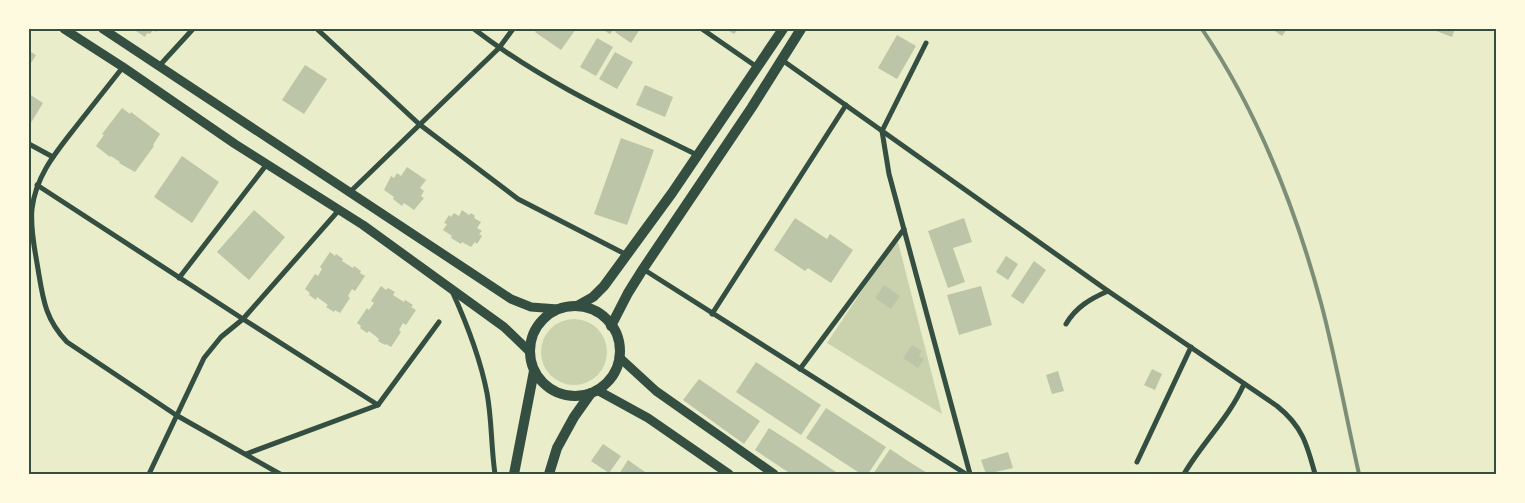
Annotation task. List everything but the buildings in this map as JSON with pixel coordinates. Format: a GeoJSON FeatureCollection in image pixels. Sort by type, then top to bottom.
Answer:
{"type":"FeatureCollection","features":[{"type":"Feature","properties":{"kind":"main road"},"geometry":{"type":"LineString","coordinates":[[514,474],[534,371],[530,352],[532,338],[537,326],[546,316],[558,309],[577,306],[598,293],[698,156],[783,29]]}},
{"type":"Feature","properties":{"kind":"main road"},"geometry":{"type":"LineString","coordinates":[[611,326],[625,297],[642,269],[752,107],[801,29]]}},
{"type":"Feature","properties":{"kind":"main road"},"geometry":{"type":"LineString","coordinates":[[549,474],[557,448],[574,417],[594,391],[612,376],[619,357],[619,344],[611,326],[596,312],[577,306]]}},
{"type":"Feature","properties":{"kind":"main road"},"geometry":{"type":"LineString","coordinates":[[534,371],[542,382],[559,393],[572,396],[594,391]]}},
{"type":"Feature","properties":{"kind":"street"},"geometry":{"type":"LineString","coordinates":[[64,29],[123,66],[267,164],[363,226],[504,327],[530,352]]}},
{"type":"Feature","properties":{"kind":"street"},"geometry":{"type":"LineString","coordinates":[[103,29],[511,299],[531,307],[558,309]]}},
{"type":"Feature","properties":{"kind":"street"},"geometry":{"type":"LineString","coordinates":[[160,65],[193,29]]}},
{"type":"Feature","properties":{"kind":"street"},"geometry":{"type":"LineString","coordinates":[[318,29],[420,124],[518,199],[627,255]]}},
{"type":"Feature","properties":{"kind":"street"},"geometry":{"type":"LineString","coordinates":[[474,29],[499,48],[575,95],[698,156]]}},
{"type":"Feature","properties":{"kind":"street"},"geometry":{"type":"LineString","coordinates":[[350,192],[499,48],[513,29]]}},
{"type":"Feature","properties":{"kind":"street"},"geometry":{"type":"LineString","coordinates":[[702,29],[758,68]]}},
{"type":"Feature","properties":{"kind":"street"},"geometry":{"type":"LineString","coordinates":[[926,43],[882,131],[889,174],[970,474]]}},
{"type":"Feature","properties":{"kind":"street"},"geometry":{"type":"LineString","coordinates":[[782,60],[1108,291],[1277,406],[1294,422],[1307,444],[1315,474]]}},
{"type":"Feature","properties":{"kind":"street"},"geometry":{"type":"LineString","coordinates":[[123,66],[53,157],[37,185],[32,209],[32,222],[41,293],[51,321],[67,342],[176,415],[280,474]]}},
{"type":"Feature","properties":{"kind":"street"},"geometry":{"type":"LineString","coordinates":[[712,314],[846,105]]}},
{"type":"Feature","properties":{"kind":"street"},"geometry":{"type":"LineString","coordinates":[[29,144],[53,157]]}},
{"type":"Feature","properties":{"kind":"street"},"geometry":{"type":"LineString","coordinates":[[179,278],[267,164]]}},
{"type":"Feature","properties":{"kind":"street"},"geometry":{"type":"LineString","coordinates":[[37,185],[378,405]]}},
{"type":"Feature","properties":{"kind":"street"},"geometry":{"type":"LineString","coordinates":[[149,474],[204,358],[221,337],[243,319],[339,210]]}},
{"type":"Feature","properties":{"kind":"street"},"geometry":{"type":"LineString","coordinates":[[800,369],[904,229]]}},
{"type":"Feature","properties":{"kind":"street"},"geometry":{"type":"LineString","coordinates":[[642,269],[966,474]]}},
{"type":"Feature","properties":{"kind":"street"},"geometry":{"type":"LineString","coordinates":[[452,290],[472,340],[484,378],[491,421],[495,474]]}},
{"type":"Feature","properties":{"kind":"street"},"geometry":{"type":"LineString","coordinates":[[1066,324],[1084,302],[1108,291]]}},
{"type":"Feature","properties":{"kind":"street"},"geometry":{"type":"LineString","coordinates":[[246,454],[378,405],[439,322]]}},
{"type":"Feature","properties":{"kind":"street"},"geometry":{"type":"LineString","coordinates":[[1137,462],[1190,348]]}},
{"type":"Feature","properties":{"kind":"street"},"geometry":{"type":"LineString","coordinates":[[619,357],[656,391],[774,474]]}},
{"type":"Feature","properties":{"kind":"street"},"geometry":{"type":"LineString","coordinates":[[1184,474],[1196,455],[1232,409],[1244,384]]}},
{"type":"Feature","properties":{"kind":"street"},"geometry":{"type":"LineString","coordinates":[[594,391],[648,418],[729,474]]}},
{"type":"Feature","properties":{"kind":"green space"},"geometry":{"type":"Polygon","coordinates":[[[897,238],[942,414],[827,343],[897,238]]]}},
{"type":"Feature","properties":{"kind":"green space"},"geometry":{"type":"Polygon","coordinates":[[[568,319],[580,319],[592,324],[602,334],[607,346],[605,365],[592,380],[580,385],[568,385],[556,380],[546,370],[541,358],[541,346],[546,334],[556,324],[568,319]]]}},
{"type":"Feature","properties":{"kind":"railway"},"geometry":{"type":"LineString","coordinates":[[1202,29],[1241,93],[1287,196],[1321,303],[1359,474]]}}]}
